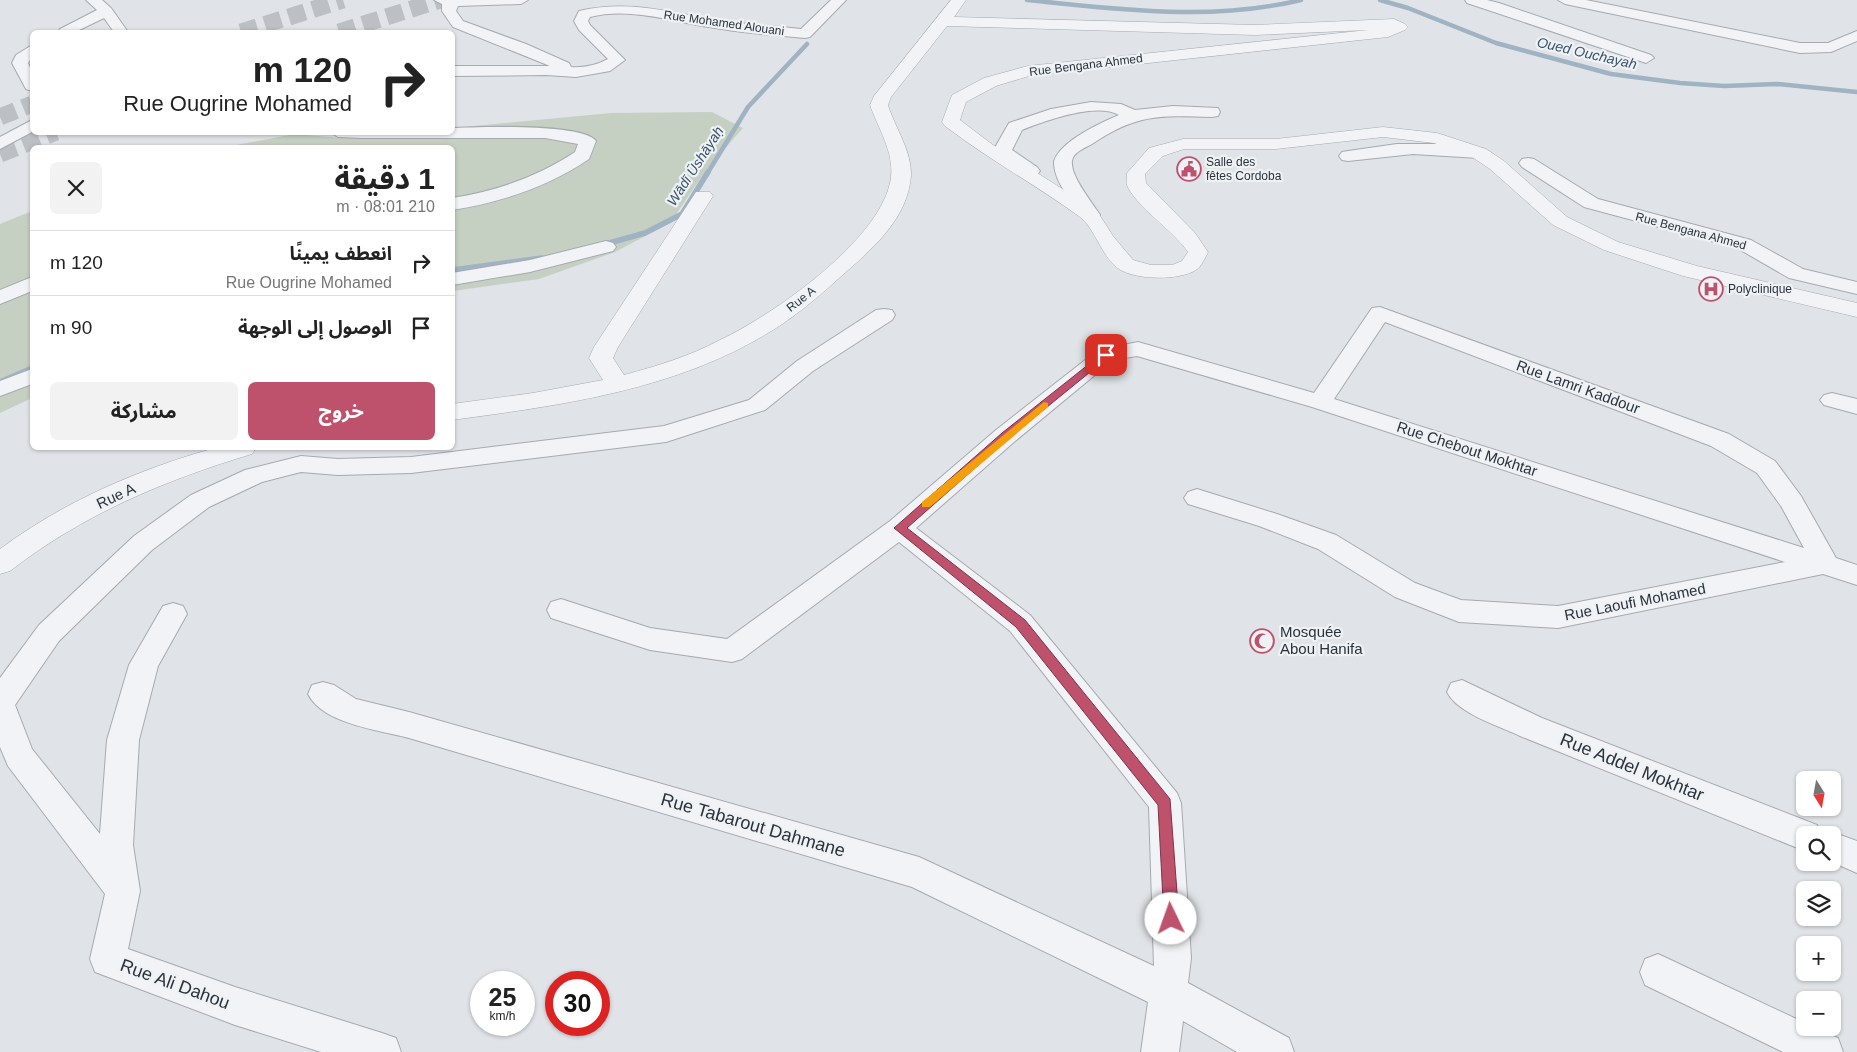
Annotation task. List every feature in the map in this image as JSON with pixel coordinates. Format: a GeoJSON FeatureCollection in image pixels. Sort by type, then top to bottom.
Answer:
{"type":"FeatureCollection","features":[{"type":"Feature","properties":{"kind":"street"},"geometry":{"type":"LineString","coordinates":[[92,0],[106,11],[119,30]]}},
{"type":"Feature","properties":{"kind":"street"},"geometry":{"type":"LineString","coordinates":[[441,0],[456,2],[535,0]]}},
{"type":"Feature","properties":{"kind":"street","name":"Rue Mohamed Alouani"},"geometry":{"type":"LineString","coordinates":[[455,71],[546,70],[576,72],[604,68],[617,60],[584,27],[581,21],[584,14],[594,10],[614,8],[644,10],[709,23],[805,34],[839,0]]}},
{"type":"Feature","properties":{"kind":"street","name":"Rue A"},"geometry":{"type":"LineString","coordinates":[[455,412],[559,398],[619,385],[691,362],[733,343],[764,326],[794,305],[862,248],[879,229],[892,209],[899,193],[902,174],[898,155],[879,105],[882,96],[959,0]]}},
{"type":"Feature","properties":{"kind":"street"},"geometry":{"type":"LineString","coordinates":[[1472,0],[1530,17],[1611,49],[1646,58]]}},
{"type":"Feature","properties":{"kind":"street"},"geometry":{"type":"LineString","coordinates":[[1565,0],[1800,48],[1831,47],[1857,35]]}},
{"type":"Feature","properties":{"kind":"street"},"geometry":{"type":"LineString","coordinates":[[456,2],[449,5],[449,11],[458,24],[529,50],[576,72]]}},
{"type":"Feature","properties":{"kind":"street"},"geometry":{"type":"LineString","coordinates":[[69,30],[106,11]]}},
{"type":"Feature","properties":{"kind":"street","name":"Rue Bengana Ahmed"},"geometry":{"type":"LineString","coordinates":[[941,21],[1255,30],[1394,24],[1400,27],[1394,31],[1313,41],[1028,71],[990,82],[958,99],[951,122],[987,149],[1090,215],[1105,239],[1126,264],[1149,271],[1175,272],[1190,265],[1198,252],[1188,236],[1147,198],[1136,184],[1136,173],[1156,152],[1183,144],[1276,144],[1383,132],[1437,138],[1479,153],[1498,166],[1560,222],[1604,243],[1691,271],[1857,310]]}},
{"type":"Feature","properties":{"kind":"street"},"geometry":{"type":"LineString","coordinates":[[30,52],[22,58],[20,63],[30,82]]}},
{"type":"Feature","properties":{"kind":"street"},"geometry":{"type":"LineString","coordinates":[[1046,181],[1002,151],[1014,128],[1092,105],[1121,108],[1131,115]]}},
{"type":"Feature","properties":{"kind":"street"},"geometry":{"type":"LineString","coordinates":[[1090,215],[1064,172],[1062,163],[1065,153],[1104,126],[1131,115],[1156,110],[1212,112]]}},
{"type":"Feature","properties":{"kind":"street"},"geometry":{"type":"LineString","coordinates":[[0,144],[30,126]]}},
{"type":"Feature","properties":{"kind":"street"},"geometry":{"type":"LineString","coordinates":[[455,133],[570,134],[587,141],[583,155],[558,170],[509,191],[455,204]]}},
{"type":"Feature","properties":{"kind":"street","name":"Rue Bengana Ahmed"},"geometry":{"type":"LineString","coordinates":[[1348,156],[1400,148],[1448,149],[1479,153]]}},
{"type":"Feature","properties":{"kind":"street","name":"Rue Bengana Ahmed"},"geometry":{"type":"LineString","coordinates":[[1528,163],[1592,203],[1744,244],[1757,249],[1778,265],[1798,275],[1857,288]]}},
{"type":"Feature","properties":{"kind":"street"},"geometry":{"type":"LineString","coordinates":[[619,385],[605,367],[602,358],[606,347],[703,196]]}},
{"type":"Feature","properties":{"kind":"street"},"geometry":{"type":"LineString","coordinates":[[455,279],[487,275],[553,262],[606,247]]}},
{"type":"Feature","properties":{"kind":"street"},"geometry":{"type":"LineString","coordinates":[[0,298],[30,284]]}},
{"type":"Feature","properties":{"kind":"street","name":"Rue Lamri Kaddour"},"geometry":{"type":"LineString","coordinates":[[1320,402],[1380,313],[1720,440],[1766,467],[1792,502],[1826,564]]}},
{"type":"Feature","properties":{"kind":"street"},"geometry":{"type":"LineString","coordinates":[[123,891],[19,756],[0,704],[49,634],[143,543],[200,502],[254,476],[301,464],[338,467],[411,465],[666,434],[757,405],[805,366],[884,315]]}},
{"type":"Feature","properties":{"kind":"street","name":"Rue Chebout Mokhtar"},"geometry":{"type":"LineString","coordinates":[[1106,355],[1138,349],[1320,402],[1826,564]]}},
{"type":"Feature","properties":{"kind":"street"},"geometry":{"type":"LineString","coordinates":[[561,610],[650,639],[732,651],[899,528],[1005,436],[1106,355]]}},
{"type":"Feature","properties":{"kind":"street"},"geometry":{"type":"LineString","coordinates":[[0,389],[30,377]]}},
{"type":"Feature","properties":{"kind":"street"},"geometry":{"type":"LineString","coordinates":[[1832,400],[1857,407]]}},
{"type":"Feature","properties":{"kind":"street","name":"Rue A"},"geometry":{"type":"LineString","coordinates":[[0,564],[15,552],[84,510],[154,478],[237,450]]}},
{"type":"Feature","properties":{"kind":"street","name":"Rue Laoufi Mohamed"},"geometry":{"type":"LineString","coordinates":[[1197,498],[1268,520],[1327,542],[1405,590],[1458,611],[1558,618],[1826,564]]}},
{"type":"Feature","properties":{"kind":"street"},"geometry":{"type":"LineString","coordinates":[[899,528],[1020,623],[1165,803],[1173,958],[1170,993],[1160,1052]]}},
{"type":"Feature","properties":{"kind":"street"},"geometry":{"type":"LineString","coordinates":[[1826,564],[1857,575]]}},
{"type":"Feature","properties":{"kind":"street","name":"Rue Ali Dahou"},"geometry":{"type":"LineString","coordinates":[[173,614],[144,665],[123,740],[116,845],[123,891],[108,960],[235,1006],[382,1052]]}},
{"type":"Feature","properties":{"kind":"street","name":"Rue Addel Mokhtar"},"geometry":{"type":"LineString","coordinates":[[1462,692],[1491,709],[1531,727],[1796,832]]}},
{"type":"Feature","properties":{"kind":"street","name":"Rue Tabarout Dahmane"},"geometry":{"type":"LineString","coordinates":[[323,694],[348,710],[409,725],[918,873],[1170,993],[1275,1052]]}},
{"type":"Feature","properties":{"kind":"street"},"geometry":{"type":"LineString","coordinates":[[1841,851],[1857,857]]}},
{"type":"Feature","properties":{"kind":"street"},"geometry":{"type":"LineString","coordinates":[[1658,972],[1824,1052]]}},
{"type":"Feature","properties":{"kind":"green space"},"geometry":{"type":"Polygon","coordinates":[[[712,112],[743,128],[707,169],[670,223],[615,252],[539,279],[455,291],[455,145],[236,145],[290,135],[381,138],[406,135],[455,135],[455,128],[611,113],[712,112]]]}},
{"type":"Feature","properties":{"kind":"green space"},"geometry":{"type":"Polygon","coordinates":[[[30,212],[30,399],[0,413],[0,224],[30,212]]]}},
{"type":"Feature","properties":{"kind":"waterway","name":"Oued Ouchayah"},"geometry":{"type":"LineString","coordinates":[[1027,0],[1164,12],[1232,11],[1301,0]]}},
{"type":"Feature","properties":{"kind":"waterway","name":"Oued Ouchayah"},"geometry":{"type":"LineString","coordinates":[[1380,0],[1408,8],[1496,43],[1611,74],[1680,83],[1724,86],[1777,84],[1857,92]]}},
{"type":"Feature","properties":{"kind":"waterway","name":"Wādī Ūshāyaḥ"},"geometry":{"type":"LineString","coordinates":[[707,174],[748,107],[807,44]]}},
{"type":"Feature","properties":{"kind":"waterway","name":"Wādī Ūshāyaḥ"},"geometry":{"type":"LineString","coordinates":[[602,245],[645,233],[682,214],[708,172]]}},
{"type":"Feature","properties":{"kind":"waterway","name":"Wādī Ūshāyaḥ"},"geometry":{"type":"LineString","coordinates":[[455,270],[542,258]]}},
{"type":"Feature","properties":{"kind":"waterway","name":"Wādī Ūshāyaḥ"},"geometry":{"type":"LineString","coordinates":[[0,382],[30,369]]}},
{"type":"Feature","properties":{"kind":"tunnel"},"geometry":{"type":"LineString","coordinates":[[247,30],[343,0]]}},
{"type":"Feature","properties":{"kind":"tunnel"},"geometry":{"type":"LineString","coordinates":[[345,30],[440,0]]}},
{"type":"Feature","properties":{"kind":"tunnel"},"geometry":{"type":"LineString","coordinates":[[0,117],[30,105]]}},
{"type":"Feature","properties":{"kind":"tunnel"},"geometry":{"type":"LineString","coordinates":[[0,154],[48,135]]}},
{"type":"Feature","properties":{"kind":"slow traffic"},"geometry":{"type":"LineString","coordinates":[[926,505],[1005,436],[1044,405]]}},
{"type":"Feature","properties":{"kind":"place","name":"Salle des fêtes Cordoba"},"geometry":{"type":"Point","coordinates":[1189,169]}},
{"type":"Feature","properties":{"kind":"place","name":"Polyclinique"},"geometry":{"type":"Point","coordinates":[1711,289]}},
{"type":"Feature","properties":{"kind":"place","name":"Mosquée Abou Hanifa"},"geometry":{"type":"Point","coordinates":[1262,641]}},
{"type":"Feature","properties":{"kind":"route"},"geometry":{"type":"LineString","coordinates":[[1106,355],[1005,436],[899,528],[1020,623],[1165,803],[1171,919]]}}]}
